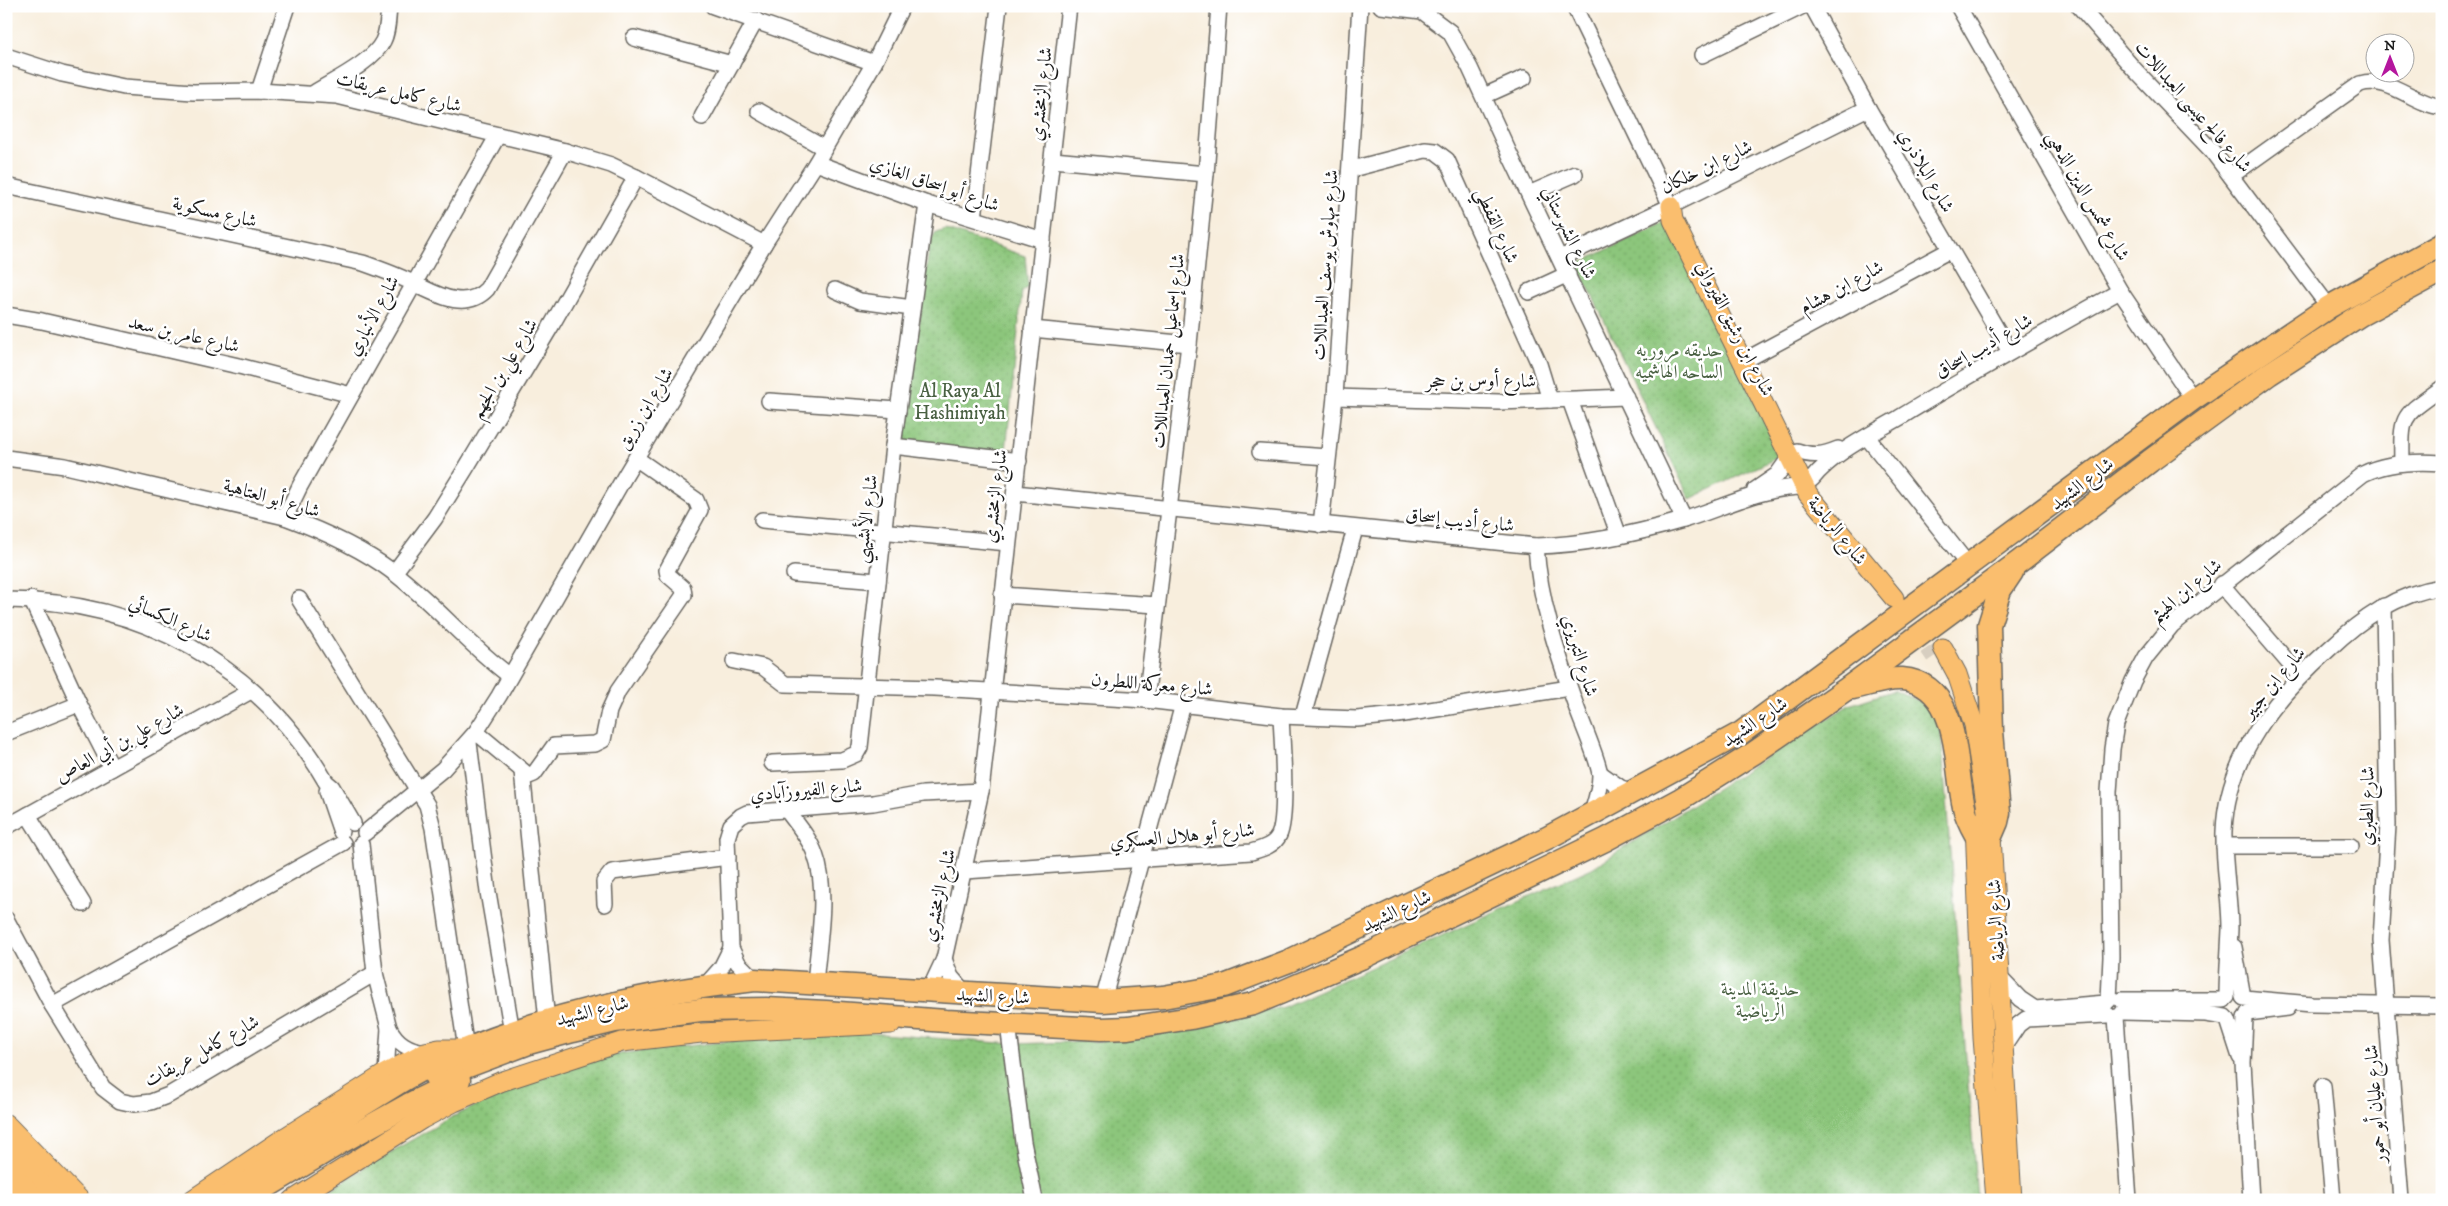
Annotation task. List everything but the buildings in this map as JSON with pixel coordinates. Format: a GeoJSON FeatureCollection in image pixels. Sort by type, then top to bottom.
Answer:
{"type":"FeatureCollection","features":[{"type":"Feature","properties":{"kind":"highway","name":"شارع الشهيد"},"geometry":{"type":"LineString","coordinates":[[223,1200],[336,1121],[421,1070],[466,1049],[512,1032],[624,1000],[705,986],[754,980],[1102,1001],[1163,997],[1224,986],[1289,961],[1591,816],[1741,733],[2193,399],[2329,307],[2442,244]]}},
{"type":"Feature","properties":{"kind":"highway","name":"شارع الشهيد"},"geometry":{"type":"LineString","coordinates":[[240,1200],[344,1130],[431,1080],[528,1043],[615,1021],[710,1010],[766,1009],[1101,1029],[1128,1028],[1253,1004],[1282,992],[1361,958],[1643,822],[1754,753],[1844,690],[2269,374],[2360,316],[2442,271]]}},
{"type":"Feature","properties":{"kind":"highway"},"geometry":{"type":"LineString","coordinates":[[1844,690],[1892,679],[1903,679],[1923,685],[1939,699],[1949,717],[1966,816],[1983,835],[1998,822],[1992,731],[1989,625],[1992,609],[2000,590],[2020,561]]}},
{"type":"Feature","properties":{"kind":"highway"},"geometry":{"type":"LineString","coordinates":[[246,1200],[338,1144],[450,1083],[512,1061],[660,1016]]}},
{"type":"Feature","properties":{"kind":"highway"},"geometry":{"type":"LineString","coordinates":[[6,1193],[12,1200]]}},
{"type":"Feature","properties":{"kind":"main road","name":"شارع ابن رشيق القيرواني"},"geometry":{"type":"LineString","coordinates":[[1671,206],[1678,214],[1751,357],[1793,454]]}},
{"type":"Feature","properties":{"kind":"main road","name":"شارع ابن رشيق القيرواني"},"geometry":{"type":"LineString","coordinates":[[1671,206],[1673,220],[1793,454]]}},
{"type":"Feature","properties":{"kind":"main road","name":"شارع الرياضة"},"geometry":{"type":"LineString","coordinates":[[1793,454],[1808,483],[1812,500],[1899,595]]}},
{"type":"Feature","properties":{"kind":"main road","name":"شارع الرياضة"},"geometry":{"type":"LineString","coordinates":[[1939,652],[1964,690],[1974,725],[1983,835],[1998,976],[2002,1049],[2001,1152],[1996,1200]]}},
{"type":"Feature","properties":{"kind":"main road","name":"شارع الرياضة"},"geometry":{"type":"LineString","coordinates":[[1983,835],[1983,1038],[2001,1152],[2012,1200]]}},
{"type":"Feature","properties":{"kind":"main road"},"geometry":{"type":"LineString","coordinates":[[293,1200],[422,1119],[454,1102],[500,1082],[622,1042],[701,1033],[885,1025],[912,1018]]}},
{"type":"Feature","properties":{"kind":"main road"},"geometry":{"type":"LineString","coordinates":[[192,1199],[386,1073],[425,1052],[440,1049],[466,1049]]}},
{"type":"Feature","properties":{"kind":"main road"},"geometry":{"type":"LineString","coordinates":[[6,1124],[80,1198]]}},
{"type":"Feature","properties":{"kind":"main road"},"geometry":{"type":"LineString","coordinates":[[6,1147],[56,1200]]}},
{"type":"Feature","properties":{"kind":"main road"},"geometry":{"type":"LineString","coordinates":[[6,1167],[37,1200]]}},
{"type":"Feature","properties":{"kind":"street"},"geometry":{"type":"LineString","coordinates":[[259,91],[286,6]]}},
{"type":"Feature","properties":{"kind":"street"},"geometry":{"type":"LineString","coordinates":[[314,93],[368,58],[379,47],[386,30],[389,6]]}},
{"type":"Feature","properties":{"kind":"street"},"geometry":{"type":"LineString","coordinates":[[713,6],[874,63]]}},
{"type":"Feature","properties":{"kind":"street","name":"شارع ابن زريق"},"geometry":{"type":"LineString","coordinates":[[352,835],[420,790],[472,737],[510,676],[764,244],[816,163],[874,63],[902,6]]}},
{"type":"Feature","properties":{"kind":"street"},"geometry":{"type":"LineString","coordinates":[[974,218],[1000,6]]}},
{"type":"Feature","properties":{"kind":"street","name":"شارع الزمخشري"},"geometry":{"type":"LineString","coordinates":[[929,991],[944,959],[965,871],[981,791],[994,692],[1002,595],[1019,461],[1069,6]]}},
{"type":"Feature","properties":{"kind":"street","name":"شارع إسماعيل حمدان العبداللات"},"geometry":{"type":"LineString","coordinates":[[1146,700],[1189,344],[1206,174],[1219,6]]}},
{"type":"Feature","properties":{"kind":"street","name":"شارع مهاوش يوسف العبداللات"},"geometry":{"type":"LineString","coordinates":[[1320,525],[1335,397],[1352,169],[1360,6]]}},
{"type":"Feature","properties":{"kind":"street","name":"شارع الشهرستاني"},"geometry":{"type":"LineString","coordinates":[[1381,6],[1416,8],[1450,32],[1484,96],[1684,520]]}},
{"type":"Feature","properties":{"kind":"street","name":"شارع ابن رشيق القيرواني"},"geometry":{"type":"LineString","coordinates":[[1574,6],[1671,206]]}},
{"type":"Feature","properties":{"kind":"street"},"geometry":{"type":"LineString","coordinates":[[1702,54],[1803,6]]}},
{"type":"Feature","properties":{"kind":"street","name":"شارع البلاذري"},"geometry":{"type":"LineString","coordinates":[[1812,6],[1868,108],[2010,352]]}},
{"type":"Feature","properties":{"kind":"street","name":"شارع شمس الدين الذهبي"},"geometry":{"type":"LineString","coordinates":[[1958,6],[2120,291],[2193,399]]}},
{"type":"Feature","properties":{"kind":"street","name":"شارع فالح عيسى العبداللات"},"geometry":{"type":"LineString","coordinates":[[2079,6],[2134,69],[2212,151],[2329,307]]}},
{"type":"Feature","properties":{"kind":"street"},"geometry":{"type":"LineString","coordinates":[[702,117],[756,20]]}},
{"type":"Feature","properties":{"kind":"street"},"geometry":{"type":"LineString","coordinates":[[634,38],[732,64]]}},
{"type":"Feature","properties":{"kind":"street","name":"شارع كامل عريقات"},"geometry":{"type":"LineString","coordinates":[[6,56],[62,74],[124,87],[193,92],[259,91],[314,93],[351,98],[565,151],[636,177],[764,244]]}},
{"type":"Feature","properties":{"kind":"street"},"geometry":{"type":"LineString","coordinates":[[1484,96],[1524,78]]}},
{"type":"Feature","properties":{"kind":"street"},"geometry":{"type":"LineString","coordinates":[[2231,176],[2360,84],[2367,82],[2383,83],[2423,103],[2442,107]]}},
{"type":"Feature","properties":{"kind":"street","name":"شارع ابن خلكان"},"geometry":{"type":"LineString","coordinates":[[1560,258],[1671,206],[1868,108]]}},
{"type":"Feature","properties":{"kind":"street"},"geometry":{"type":"LineString","coordinates":[[759,111],[824,148]]}},
{"type":"Feature","properties":{"kind":"street","name":"شارع الأنباري"},"geometry":{"type":"LineString","coordinates":[[285,517],[300,486],[413,283],[498,135]]}},
{"type":"Feature","properties":{"kind":"street","name":"شارع القفطي"},"geometry":{"type":"LineString","coordinates":[[1352,169],[1425,150],[1434,151],[1447,160],[1539,364],[1550,400]]}},
{"type":"Feature","properties":{"kind":"street","name":"شارع مسكوية"},"geometry":{"type":"LineString","coordinates":[[6,186],[363,263],[413,283],[439,296],[469,300],[480,296],[487,289],[565,151]]}},
{"type":"Feature","properties":{"kind":"street"},"geometry":{"type":"LineString","coordinates":[[1053,160],[1206,174]]}},
{"type":"Feature","properties":{"kind":"street","name":"شارع أبو إسحاق الغازي"},"geometry":{"type":"LineString","coordinates":[[816,163],[927,204],[1043,240]]}},
{"type":"Feature","properties":{"kind":"street"},"geometry":{"type":"LineString","coordinates":[[1529,194],[1575,174]]}},
{"type":"Feature","properties":{"kind":"street","name":"شارع علي بن الجهم"},"geometry":{"type":"LineString","coordinates":[[394,573],[435,518],[456,485],[550,328],[636,177]]}},
{"type":"Feature","properties":{"kind":"street","name":"شارع الأبشيهي"},"geometry":{"type":"LineString","coordinates":[[772,763],[842,760],[856,754],[860,747],[893,446],[927,204]]}},
{"type":"Feature","properties":{"kind":"street","name":"شارع ابن هشام"},"geometry":{"type":"LineString","coordinates":[[1751,357],[1950,250]]}},
{"type":"Feature","properties":{"kind":"street"},"geometry":{"type":"LineString","coordinates":[[1529,292],[1568,274]]}},
{"type":"Feature","properties":{"kind":"street"},"geometry":{"type":"LineString","coordinates":[[835,290],[860,301],[912,308]]}},
{"type":"Feature","properties":{"kind":"street","name":"شارع أديب إسحاق"},"geometry":{"type":"LineString","coordinates":[[1015,493],[1536,546],[1563,546],[1619,536],[1684,520],[1741,499],[1808,483],[1823,466],[1867,437],[2010,352],[2120,291]]}},
{"type":"Feature","properties":{"kind":"street","name":"شارع عامر بن سعد"},"geometry":{"type":"LineString","coordinates":[[6,315],[42,321],[233,365],[351,395]]}},
{"type":"Feature","properties":{"kind":"street"},"geometry":{"type":"LineString","coordinates":[[1032,329],[1189,344]]}},
{"type":"Feature","properties":{"kind":"street"},"geometry":{"type":"LineString","coordinates":[[2402,463],[2404,420],[2410,411],[2442,388]]}},
{"type":"Feature","properties":{"kind":"street","name":"شارع أوس بن حجر"},"geometry":{"type":"LineString","coordinates":[[1335,397],[1463,401],[1570,400],[1626,397]]}},
{"type":"Feature","properties":{"kind":"street"},"geometry":{"type":"LineString","coordinates":[[1570,400],[1619,536]]}},
{"type":"Feature","properties":{"kind":"street"},"geometry":{"type":"LineString","coordinates":[[769,401],[898,410]]}},
{"type":"Feature","properties":{"kind":"street"},"geometry":{"type":"LineString","coordinates":[[1867,437],[1969,566]]}},
{"type":"Feature","properties":{"kind":"street","name":"شارع أديب إسحاق"},"geometry":{"type":"LineString","coordinates":[[1741,499],[1777,475],[1793,454],[1820,455],[1867,437]]}},
{"type":"Feature","properties":{"kind":"street"},"geometry":{"type":"LineString","coordinates":[[893,446],[1019,461]]}},
{"type":"Feature","properties":{"kind":"street"},"geometry":{"type":"LineString","coordinates":[[1260,452],[1327,457]]}},
{"type":"Feature","properties":{"kind":"street","name":"شارع أبو العتاهية"},"geometry":{"type":"LineString","coordinates":[[6,458],[65,466],[285,517],[335,537],[363,552],[394,573],[491,662],[510,676]]}},
{"type":"Feature","properties":{"kind":"street"},"geometry":{"type":"LineString","coordinates":[[472,737],[522,771],[526,776],[531,776],[554,746],[595,744],[603,740],[609,711],[618,690],[684,595],[683,588],[668,575],[667,570],[699,514],[698,504],[637,460]]}},
{"type":"Feature","properties":{"kind":"street","name":"شارع ابن الهيثم"},"geometry":{"type":"LineString","coordinates":[[2129,1200],[2111,957],[2109,792],[2116,724],[2133,681],[2159,638],[2182,615],[2363,474],[2378,466],[2402,463],[2442,463]]}},
{"type":"Feature","properties":{"kind":"street"},"geometry":{"type":"LineString","coordinates":[[762,520],[1008,543]]}},
{"type":"Feature","properties":{"kind":"street"},"geometry":{"type":"LineString","coordinates":[[1303,716],[1355,529]]}},
{"type":"Feature","properties":{"kind":"street","name":"شارع التبريزي"},"geometry":{"type":"LineString","coordinates":[[1536,546],[1541,586],[1569,688],[1600,773],[1597,796],[1591,816]]}},
{"type":"Feature","properties":{"kind":"street"},"geometry":{"type":"LineString","coordinates":[[794,574],[878,581]]}},
{"type":"Feature","properties":{"kind":"street"},"geometry":{"type":"LineString","coordinates":[[2221,584],[2300,676]]}},
{"type":"Feature","properties":{"kind":"street","name":"شارع ابن جبير"},"geometry":{"type":"LineString","coordinates":[[2251,1200],[2238,1004],[2224,846],[2226,805],[2243,755],[2271,709],[2300,676],[2340,639],[2384,606],[2404,596],[2442,587]]}},
{"type":"Feature","properties":{"kind":"street"},"geometry":{"type":"LineString","coordinates":[[1002,595],[1156,605]]}},
{"type":"Feature","properties":{"kind":"street"},"geometry":{"type":"LineString","coordinates":[[31,599],[112,768]]}},
{"type":"Feature","properties":{"kind":"street","name":"شارع الكسائي"},"geometry":{"type":"LineString","coordinates":[[6,600],[31,599],[96,610],[145,625],[183,641],[212,658],[251,691],[297,740],[326,782],[332,787],[352,835],[362,876],[375,973],[389,1028],[393,1036],[406,1047],[425,1052]]}},
{"type":"Feature","properties":{"kind":"street"},"geometry":{"type":"LineString","coordinates":[[299,599],[420,790],[427,805],[433,828],[466,1049]]}},
{"type":"Feature","properties":{"kind":"street","name":"شارع الطبري"},"geometry":{"type":"LineString","coordinates":[[2384,606],[2388,825],[2381,940],[2387,1005]]}},
{"type":"Feature","properties":{"kind":"street","name":"شارع معركة اللطرون"},"geometry":{"type":"LineString","coordinates":[[734,661],[763,668],[785,684],[867,685],[1146,700],[1281,716],[1379,718],[1569,688]]}},
{"type":"Feature","properties":{"kind":"street","name":"شارع علي بن أبي العاص"},"geometry":{"type":"LineString","coordinates":[[6,827],[251,691]]}},
{"type":"Feature","properties":{"kind":"street"},"geometry":{"type":"LineString","coordinates":[[6,733],[80,704]]}},
{"type":"Feature","properties":{"kind":"street"},"geometry":{"type":"LineString","coordinates":[[1102,1001],[1183,704]]}},
{"type":"Feature","properties":{"kind":"street","name":"شارع أبو هلال العسكري"},"geometry":{"type":"LineString","coordinates":[[965,871],[1139,861],[1250,852],[1265,848],[1279,836],[1283,818],[1281,716]]}},
{"type":"Feature","properties":{"kind":"street"},"geometry":{"type":"LineString","coordinates":[[472,737],[488,892],[512,1032]]}},
{"type":"Feature","properties":{"kind":"street"},"geometry":{"type":"LineString","coordinates":[[522,771],[547,1021]]}},
{"type":"Feature","properties":{"kind":"street"},"geometry":{"type":"LineString","coordinates":[[1600,773],[1621,788],[1634,792]]}},
{"type":"Feature","properties":{"kind":"street","name":"شارع الفيروزآبادي"},"geometry":{"type":"LineString","coordinates":[[754,980],[738,963],[731,948],[728,831],[736,820],[747,813],[879,802],[923,794],[981,791]]}},
{"type":"Feature","properties":{"kind":"street"},"geometry":{"type":"LineString","coordinates":[[786,809],[815,852],[822,881],[815,984]]}},
{"type":"Feature","properties":{"kind":"street"},"geometry":{"type":"LineString","coordinates":[[28,815],[83,904]]}},
{"type":"Feature","properties":{"kind":"street"},"geometry":{"type":"LineString","coordinates":[[52,1005],[352,835]]}},
{"type":"Feature","properties":{"kind":"street"},"geometry":{"type":"LineString","coordinates":[[2224,846],[2351,846]]}},
{"type":"Feature","properties":{"kind":"street"},"geometry":{"type":"LineString","coordinates":[[606,904],[604,882],[612,872],[728,857]]}},
{"type":"Feature","properties":{"kind":"street","name":"شارع كامل عريقات"},"geometry":{"type":"LineString","coordinates":[[6,919],[52,1005],[103,1088],[120,1101],[134,1104],[151,1102],[169,1095],[375,973]]}},
{"type":"Feature","properties":{"kind":"street"},"geometry":{"type":"LineString","coordinates":[[705,986],[721,968],[731,948]]}},
{"type":"Feature","properties":{"kind":"street","name":"شارع الزمخشري"},"geometry":{"type":"LineString","coordinates":[[944,959],[951,977],[965,993]]}},
{"type":"Feature","properties":{"kind":"street"},"geometry":{"type":"LineString","coordinates":[[1998,976],[2020,999],[2035,1008],[2238,1004],[2442,1006]]}},
{"type":"Feature","properties":{"kind":"street"},"geometry":{"type":"LineString","coordinates":[[2002,1049],[2018,1025],[2026,1019],[2114,1006],[2206,1014],[2237,1022],[2238,1004]]}},
{"type":"Feature","properties":{"kind":"street","name":"شارع عليان أبو حمور"},"geometry":{"type":"LineString","coordinates":[[2387,1005],[2401,1200]]}},
{"type":"Feature","properties":{"kind":"street","name":"شارع ابن جبير"},"geometry":{"type":"LineString","coordinates":[[2226,1019],[2242,1064]]}},
{"type":"Feature","properties":{"kind":"street"},"geometry":{"type":"LineString","coordinates":[[1008,1024],[1023,1142],[1035,1200]]}},
{"type":"Feature","properties":{"kind":"street","name":"شارع الكسائي"},"geometry":{"type":"LineString","coordinates":[[386,1073],[389,1028]]}},
{"type":"Feature","properties":{"kind":"street"},"geometry":{"type":"LineString","coordinates":[[2323,1086],[2333,1200]]}},
{"type":"Feature","properties":{"kind":"green space","name":"حديقه مروريه الساحه الهاشميه"},"geometry":{"type":"Polygon","coordinates":[[[1669,220],[1781,456],[1690,499],[1577,264],[1669,220]]]}},
{"type":"Feature","properties":{"kind":"green space","name":"Al Raya Al Hashimiyah"},"geometry":{"type":"Polygon","coordinates":[[[945,229],[1025,256],[1028,287],[1022,291],[1005,461],[903,450],[930,241],[936,232],[945,229]]]}},
{"type":"Feature","properties":{"kind":"green space","name":"حديقة المدينة الرياضية"},"geometry":{"type":"Polygon","coordinates":[[[1895,690],[1921,702],[1940,721],[1977,1200],[315,1200],[377,1160],[450,1118],[514,1088],[582,1063],[625,1053],[828,1030],[1013,1044],[1130,1040],[1283,1007],[1592,868],[1849,705],[1895,690]]]}},
{"type":"Feature","properties":{"kind":"tunnel"},"geometry":{"type":"LineString","coordinates":[[1897,601],[1935,656]]}}]}
